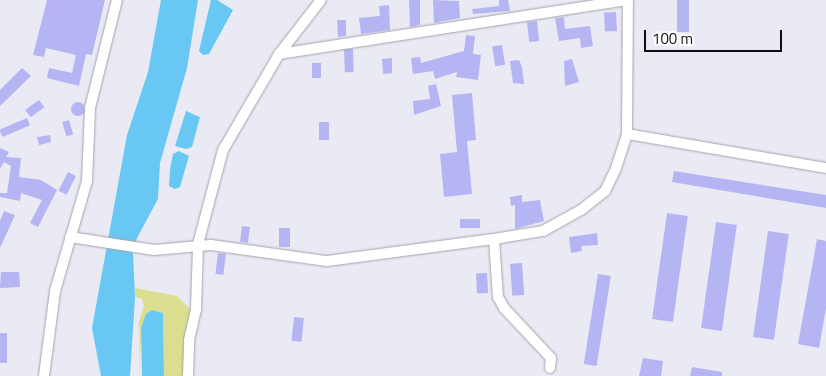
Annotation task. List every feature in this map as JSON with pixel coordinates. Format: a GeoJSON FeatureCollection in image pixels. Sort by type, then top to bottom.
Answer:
{"type":"FeatureCollection","features":[{"type":"Feature","properties":{"kind":"street"},"geometry":{"type":"LineString","coordinates":[[44,376],[55,291],[87,181],[90,108],[116,0]]}},
{"type":"Feature","properties":{"kind":"street"},"geometry":{"type":"LineString","coordinates":[[188,376],[189,340],[196,308],[198,244],[223,150],[279,54],[321,0]]}},
{"type":"Feature","properties":{"kind":"street"},"geometry":{"type":"LineString","coordinates":[[70,237],[103,240],[137,248],[176,249],[198,244],[327,261],[543,231],[581,210],[605,191],[627,134],[628,0],[279,54]]}},
{"type":"Feature","properties":{"kind":"street"},"geometry":{"type":"LineString","coordinates":[[627,134],[826,168]]}},
{"type":"Feature","properties":{"kind":"street"},"geometry":{"type":"LineString","coordinates":[[494,239],[498,297],[504,308],[551,358],[550,368]]}},
{"type":"Feature","properties":{"kind":"green space"},"geometry":{"type":"Polygon","coordinates":[[[135,288],[177,296],[191,310],[183,376],[164,376],[163,313],[141,328],[140,376],[139,322],[144,305],[142,299],[135,297],[135,288]]]}},
{"type":"Feature","properties":{"kind":"water"},"geometry":{"type":"Polygon","coordinates":[[[161,0],[198,0],[187,68],[160,163],[158,199],[137,238],[133,253],[135,297],[130,376],[101,376],[92,328],[127,135],[148,72],[161,0]]]}},
{"type":"Feature","properties":{"kind":"water"},"geometry":{"type":"Polygon","coordinates":[[[211,0],[217,0],[233,10],[209,54],[203,55],[199,51],[211,0]]]}},
{"type":"Feature","properties":{"kind":"water"},"geometry":{"type":"Polygon","coordinates":[[[186,111],[200,117],[192,147],[186,149],[175,146],[186,111]]]}},
{"type":"Feature","properties":{"kind":"water"},"geometry":{"type":"Polygon","coordinates":[[[179,151],[189,156],[180,187],[175,189],[169,186],[170,169],[173,154],[179,151]]]}},
{"type":"Feature","properties":{"kind":"water"},"geometry":{"type":"Polygon","coordinates":[[[152,310],[163,313],[164,376],[142,376],[141,328],[146,314],[152,310]]]}},
{"type":"Feature","properties":{"kind":"building"},"geometry":{"type":"Polygon","coordinates":[[[47,0],[105,0],[92,55],[86,54],[79,86],[47,78],[49,68],[72,73],[76,55],[46,48],[44,57],[33,55],[47,0]]]}},
{"type":"Feature","properties":{"kind":"building"},"geometry":{"type":"Polygon","coordinates":[[[409,0],[420,0],[420,25],[410,27],[409,0]]]}},
{"type":"Feature","properties":{"kind":"building"},"geometry":{"type":"Polygon","coordinates":[[[433,0],[459,1],[460,18],[434,23],[433,0]]]}},
{"type":"Feature","properties":{"kind":"building"},"geometry":{"type":"Polygon","coordinates":[[[499,0],[508,0],[510,11],[473,14],[472,9],[499,6],[499,0]]]}},
{"type":"Feature","properties":{"kind":"building"},"geometry":{"type":"Polygon","coordinates":[[[677,0],[689,0],[689,32],[677,32],[677,0]]]}},
{"type":"Feature","properties":{"kind":"building"},"geometry":{"type":"Polygon","coordinates":[[[389,5],[390,30],[361,34],[359,18],[380,16],[379,6],[389,5]]]}},
{"type":"Feature","properties":{"kind":"building"},"geometry":{"type":"Polygon","coordinates":[[[616,12],[617,31],[605,32],[604,13],[616,12]]]}},
{"type":"Feature","properties":{"kind":"building"},"geometry":{"type":"Polygon","coordinates":[[[564,17],[565,29],[590,26],[593,46],[581,48],[580,38],[559,41],[555,18],[564,17]]]}},
{"type":"Feature","properties":{"kind":"building"},"geometry":{"type":"Polygon","coordinates":[[[337,20],[346,20],[346,36],[338,37],[337,20]]]}},
{"type":"Feature","properties":{"kind":"building"},"geometry":{"type":"Polygon","coordinates":[[[537,21],[539,41],[529,42],[527,22],[537,21]]]}},
{"type":"Feature","properties":{"kind":"building"},"geometry":{"type":"Polygon","coordinates":[[[466,35],[475,36],[473,54],[481,55],[478,80],[456,77],[457,72],[435,79],[433,71],[413,74],[411,58],[420,57],[421,63],[464,51],[466,35]]]}},
{"type":"Feature","properties":{"kind":"building"},"geometry":{"type":"Polygon","coordinates":[[[502,45],[505,65],[495,66],[492,47],[502,45]]]}},
{"type":"Feature","properties":{"kind":"building"},"geometry":{"type":"Polygon","coordinates":[[[344,49],[353,49],[354,72],[345,72],[344,49]]]}},
{"type":"Feature","properties":{"kind":"building"},"geometry":{"type":"Polygon","coordinates":[[[392,58],[392,73],[383,74],[382,59],[392,58]]]}},
{"type":"Feature","properties":{"kind":"building"},"geometry":{"type":"Polygon","coordinates":[[[572,59],[579,82],[565,86],[564,61],[572,59]]]}},
{"type":"Feature","properties":{"kind":"building"},"geometry":{"type":"Polygon","coordinates":[[[519,60],[522,67],[524,84],[513,83],[510,61],[519,60]]]}},
{"type":"Feature","properties":{"kind":"building"},"geometry":{"type":"Polygon","coordinates":[[[312,63],[321,63],[321,78],[312,78],[312,63]]]}},
{"type":"Feature","properties":{"kind":"building"},"geometry":{"type":"Polygon","coordinates":[[[22,68],[31,76],[0,106],[0,90],[22,68]]]}},
{"type":"Feature","properties":{"kind":"building"},"geometry":{"type":"Polygon","coordinates":[[[436,84],[441,106],[414,115],[413,101],[430,99],[428,86],[436,84]]]}},
{"type":"Feature","properties":{"kind":"building"},"geometry":{"type":"Polygon","coordinates":[[[472,93],[476,140],[467,141],[472,194],[444,197],[440,154],[457,152],[452,95],[472,93]]]}},
{"type":"Feature","properties":{"kind":"building"},"geometry":{"type":"Polygon","coordinates":[[[39,100],[44,107],[31,117],[25,110],[39,100]]]}},
{"type":"Feature","properties":{"kind":"building"},"geometry":{"type":"Polygon","coordinates":[[[78,102],[83,104],[85,109],[83,114],[78,116],[73,114],[71,109],[73,104],[78,102]]]}},
{"type":"Feature","properties":{"kind":"building"},"geometry":{"type":"Polygon","coordinates":[[[27,118],[30,125],[3,137],[0,129],[27,118]]]}},
{"type":"Feature","properties":{"kind":"building"},"geometry":{"type":"Polygon","coordinates":[[[69,120],[73,134],[66,136],[62,122],[69,120]]]}},
{"type":"Feature","properties":{"kind":"building"},"geometry":{"type":"Polygon","coordinates":[[[319,122],[329,122],[329,140],[319,140],[319,122]]]}},
{"type":"Feature","properties":{"kind":"building"},"geometry":{"type":"Polygon","coordinates":[[[50,135],[51,142],[39,145],[37,137],[50,135]]]}},
{"type":"Feature","properties":{"kind":"building"},"geometry":{"type":"Polygon","coordinates":[[[0,148],[9,152],[6,157],[21,158],[19,177],[41,180],[57,190],[38,227],[30,223],[42,200],[21,193],[20,201],[0,197],[0,193],[7,193],[11,166],[4,162],[0,169],[0,148]]]}},
{"type":"Feature","properties":{"kind":"building"},"geometry":{"type":"Polygon","coordinates":[[[674,171],[826,195],[826,208],[672,182],[674,171]]]}},
{"type":"Feature","properties":{"kind":"building"},"geometry":{"type":"Polygon","coordinates":[[[68,172],[76,176],[66,195],[58,191],[68,172]]]}},
{"type":"Feature","properties":{"kind":"building"},"geometry":{"type":"Polygon","coordinates":[[[522,195],[522,202],[540,200],[544,221],[515,229],[515,205],[511,206],[510,197],[522,195]]]}},
{"type":"Feature","properties":{"kind":"building"},"geometry":{"type":"Polygon","coordinates":[[[4,211],[15,215],[0,248],[0,221],[4,211]]]}},
{"type":"Feature","properties":{"kind":"building"},"geometry":{"type":"Polygon","coordinates":[[[667,213],[688,216],[673,322],[652,319],[667,213]]]}},
{"type":"Feature","properties":{"kind":"building"},"geometry":{"type":"Polygon","coordinates":[[[460,219],[480,219],[480,228],[460,228],[460,219]]]}},
{"type":"Feature","properties":{"kind":"building"},"geometry":{"type":"Polygon","coordinates":[[[716,222],[737,225],[722,331],[701,328],[716,222]]]}},
{"type":"Feature","properties":{"kind":"building"},"geometry":{"type":"Polygon","coordinates":[[[242,226],[250,227],[248,243],[240,242],[242,226]]]}},
{"type":"Feature","properties":{"kind":"building"},"geometry":{"type":"Polygon","coordinates":[[[279,228],[290,228],[290,247],[279,247],[279,228]]]}},
{"type":"Feature","properties":{"kind":"building"},"geometry":{"type":"Polygon","coordinates":[[[768,231],[789,234],[774,340],[753,337],[768,231]]]}},
{"type":"Feature","properties":{"kind":"building"},"geometry":{"type":"Polygon","coordinates":[[[597,233],[598,245],[581,246],[582,251],[571,253],[569,237],[597,233]]]}},
{"type":"Feature","properties":{"kind":"building"},"geometry":{"type":"Polygon","coordinates":[[[817,239],[826,241],[826,308],[819,348],[798,344],[817,239]]]}},
{"type":"Feature","properties":{"kind":"building"},"geometry":{"type":"Polygon","coordinates":[[[218,253],[226,254],[223,275],[215,274],[218,253]]]}},
{"type":"Feature","properties":{"kind":"building"},"geometry":{"type":"Polygon","coordinates":[[[522,263],[524,295],[512,296],[510,264],[522,263]]]}},
{"type":"Feature","properties":{"kind":"building"},"geometry":{"type":"Polygon","coordinates":[[[1,272],[19,272],[20,287],[0,288],[1,272]]]}},
{"type":"Feature","properties":{"kind":"building"},"geometry":{"type":"Polygon","coordinates":[[[487,273],[488,293],[477,294],[476,274],[487,273]]]}},
{"type":"Feature","properties":{"kind":"building"},"geometry":{"type":"Polygon","coordinates":[[[598,274],[611,276],[597,366],[584,364],[598,274]]]}},
{"type":"Feature","properties":{"kind":"building"},"geometry":{"type":"Polygon","coordinates":[[[294,317],[304,318],[301,342],[291,341],[294,317]]]}},
{"type":"Feature","properties":{"kind":"building"},"geometry":{"type":"Polygon","coordinates":[[[0,333],[7,333],[7,363],[0,363],[0,333]]]}},
{"type":"Feature","properties":{"kind":"building"},"geometry":{"type":"Polygon","coordinates":[[[643,358],[663,361],[661,376],[639,376],[643,358]]]}},
{"type":"Feature","properties":{"kind":"building"},"geometry":{"type":"Polygon","coordinates":[[[692,367],[722,372],[722,376],[690,376],[692,367]]]}}]}
